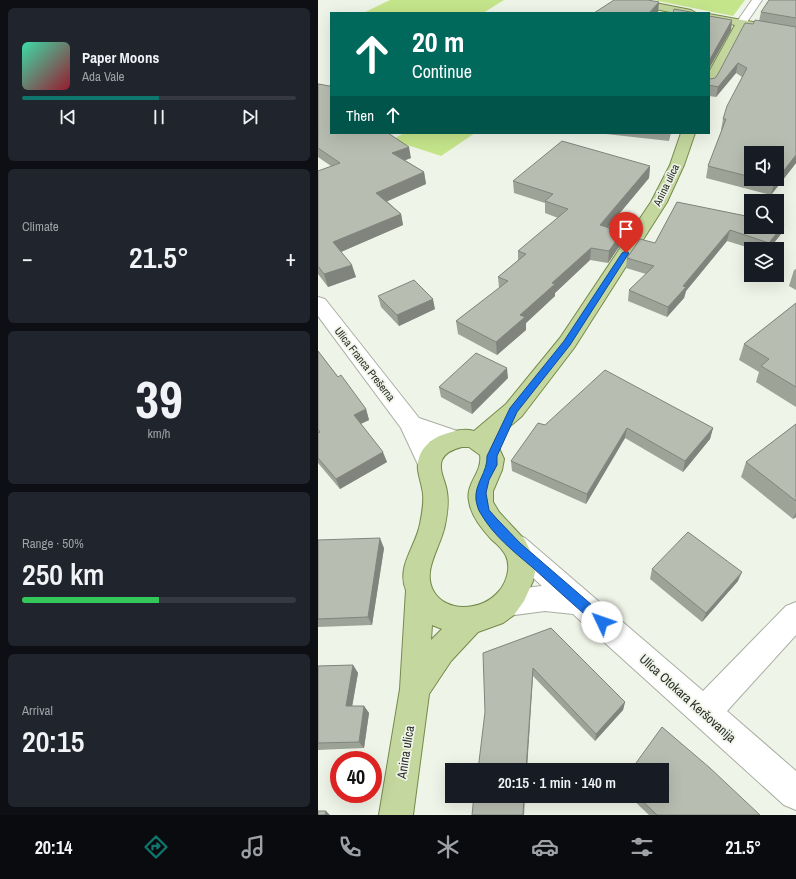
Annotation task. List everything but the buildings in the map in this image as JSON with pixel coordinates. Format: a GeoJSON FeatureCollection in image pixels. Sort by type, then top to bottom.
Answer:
{"type":"FeatureCollection","features":[{"type":"Feature","properties":{"kind":"main road"},"geometry":{"type":"LineString","coordinates":[[625,0],[686,12]]}},
{"type":"Feature","properties":{"kind":"main road"},"geometry":{"type":"LineString","coordinates":[[710,17],[796,33]]}},
{"type":"Feature","properties":{"kind":"main road"},"geometry":{"type":"LineString","coordinates":[[710,82],[741,23]]}},
{"type":"Feature","properties":{"kind":"main road","name":"Anina ulica"},"geometry":{"type":"LineString","coordinates":[[516,546],[485,512],[481,502],[482,487],[492,465],[475,446],[514,410],[567,343],[659,202],[677,165],[688,134]]}},
{"type":"Feature","properties":{"kind":"main road"},"geometry":{"type":"LineString","coordinates":[[429,464],[434,451],[440,446],[475,446]]}},
{"type":"Feature","properties":{"kind":"main road","name":"Anina ulica"},"geometry":{"type":"LineString","coordinates":[[396,815],[415,689],[419,592],[416,577],[418,566],[434,518],[436,494],[429,464]]}},
{"type":"Feature","properties":{"kind":"main road"},"geometry":{"type":"LineString","coordinates":[[419,592],[427,605],[440,615],[456,620],[470,620],[489,615],[507,603],[517,590],[522,575],[521,560],[516,546]]}},
{"type":"Feature","properties":{"kind":"main road","name":"Anina ulica"},"geometry":{"type":"LineString","coordinates":[[415,689],[441,651],[470,620]]}},
{"type":"Feature","properties":{"kind":"street"},"geometry":{"type":"LineString","coordinates":[[741,23],[757,0]]}},
{"type":"Feature","properties":{"kind":"street"},"geometry":{"type":"LineString","coordinates":[[771,28],[796,36]]}},
{"type":"Feature","properties":{"kind":"street","name":"Ulica Franca Prešerna"},"geometry":{"type":"LineString","coordinates":[[318,303],[411,424],[429,464]]}},
{"type":"Feature","properties":{"kind":"street"},"geometry":{"type":"LineString","coordinates":[[411,424],[433,433],[475,446]]}},
{"type":"Feature","properties":{"kind":"street","name":"Ulica Otokara Keršovanija"},"geometry":{"type":"LineString","coordinates":[[516,546],[796,793]]}},
{"type":"Feature","properties":{"kind":"street"},"geometry":{"type":"LineString","coordinates":[[507,603],[545,598],[580,602]]}},
{"type":"Feature","properties":{"kind":"street"},"geometry":{"type":"LineString","coordinates":[[704,713],[796,615]]}},
{"type":"Feature","properties":{"kind":"green space"},"geometry":{"type":"Polygon","coordinates":[[[390,0],[504,0],[485,12],[365,12],[390,0]]]}},
{"type":"Feature","properties":{"kind":"green space"},"geometry":{"type":"Polygon","coordinates":[[[653,0],[745,0],[733,16],[653,0]]]}},
{"type":"Feature","properties":{"kind":"green space"},"geometry":{"type":"Polygon","coordinates":[[[402,134],[474,134],[441,156],[392,140],[402,134]]]}},
{"type":"Feature","properties":{"kind":"route"},"geometry":{"type":"LineString","coordinates":[[602,622],[516,546],[493,523],[485,512],[481,502],[481,493],[484,480],[492,465],[492,456],[514,410],[567,343],[626,253]]}}]}
